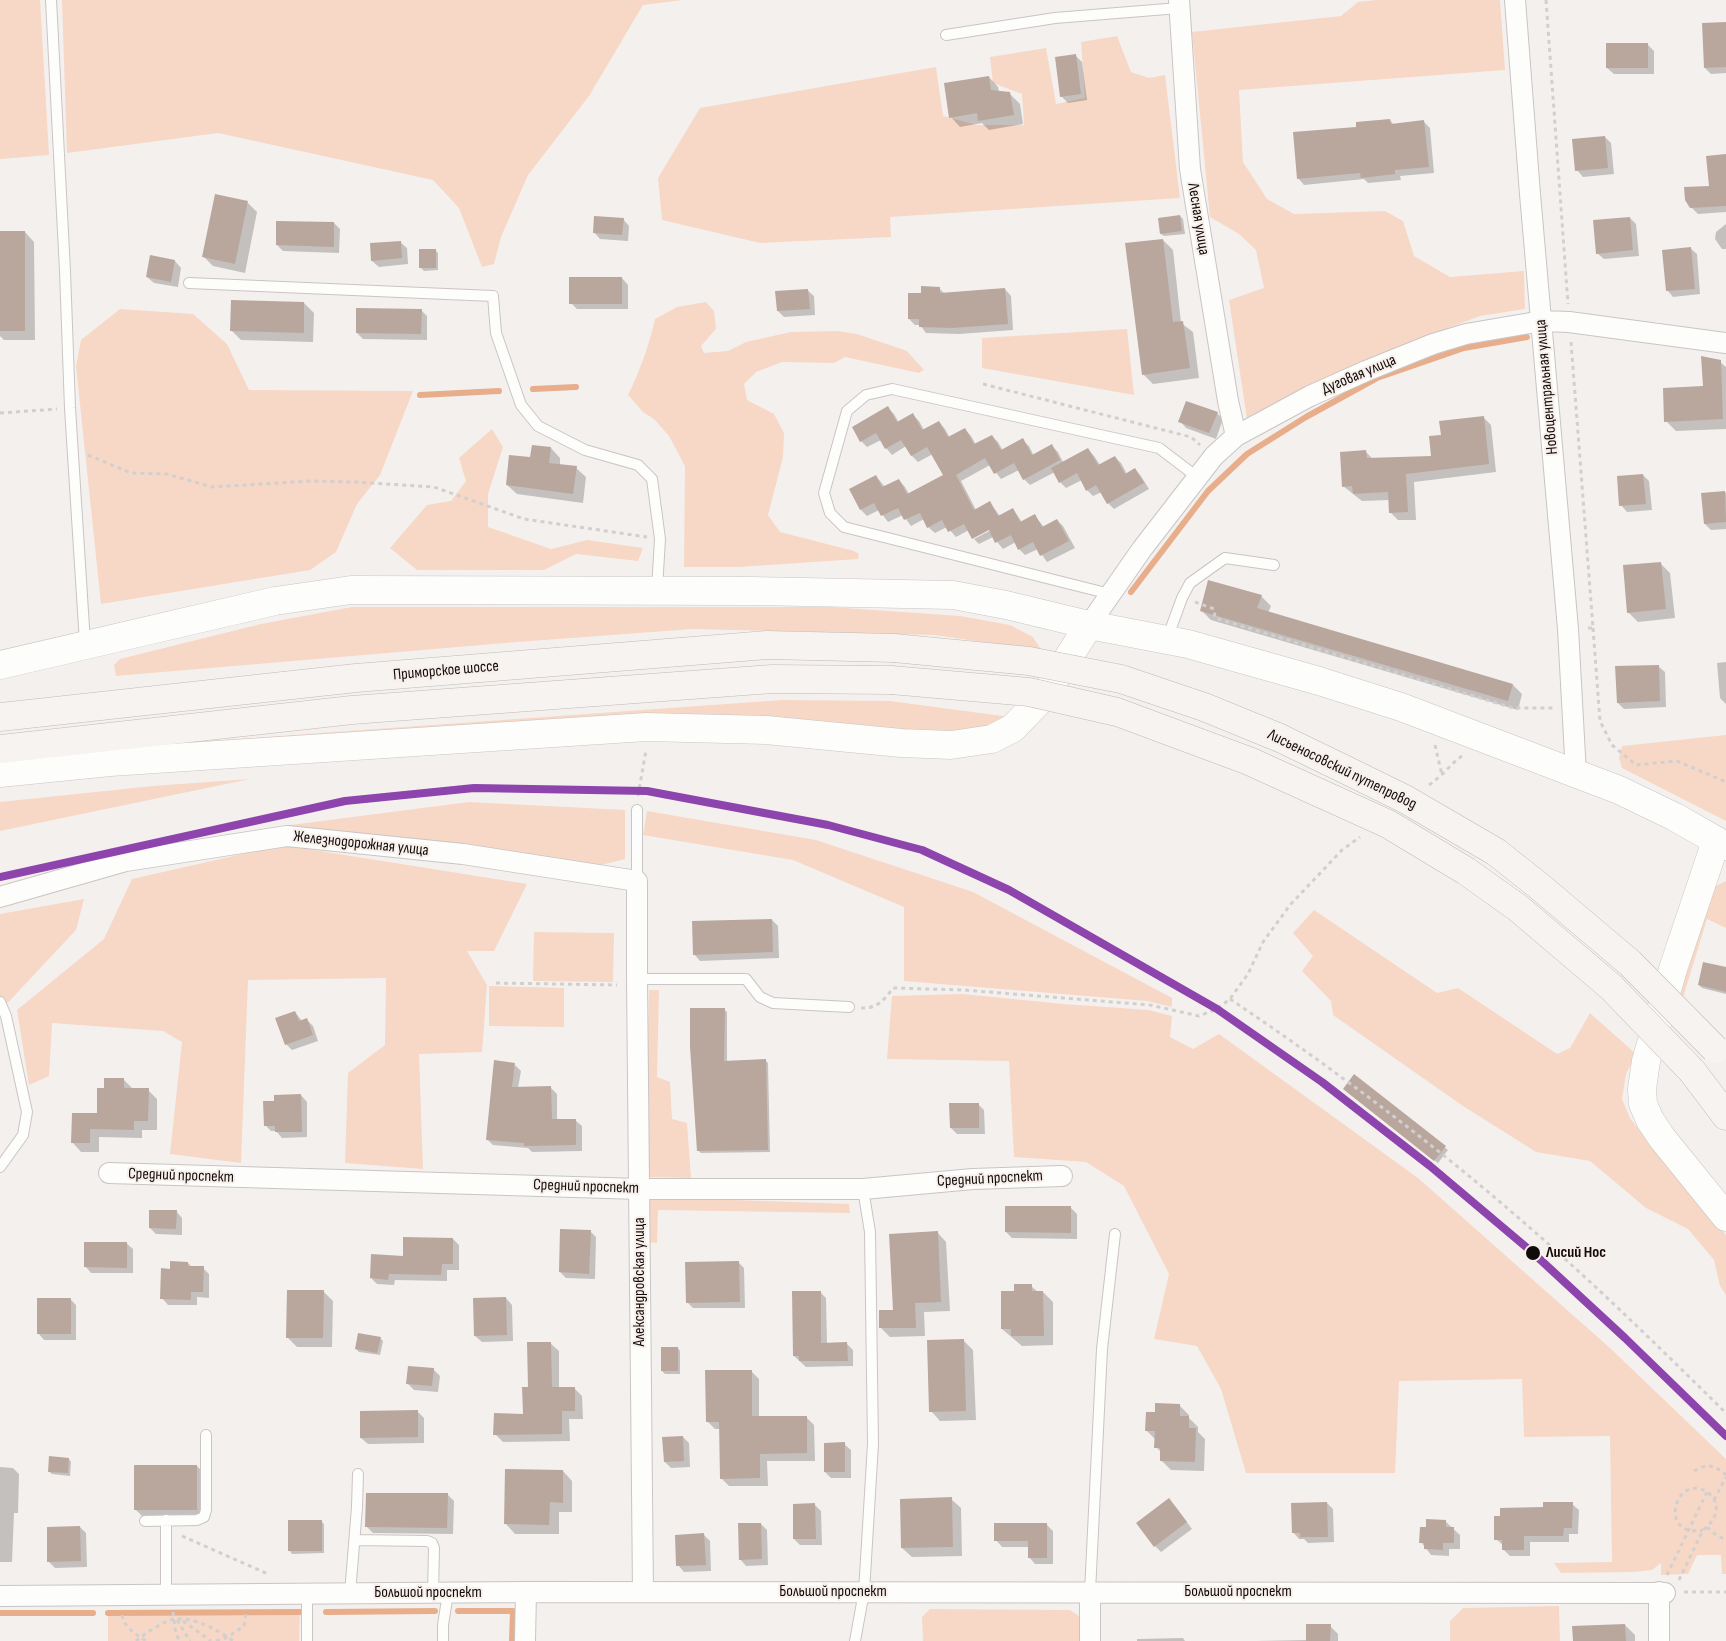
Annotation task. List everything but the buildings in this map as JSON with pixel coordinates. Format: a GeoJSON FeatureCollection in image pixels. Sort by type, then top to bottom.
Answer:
{"type":"FeatureCollection","features":[{"type":"Feature","properties":{"kind":"main road","name":"Приморское шоссе"},"geometry":{"type":"LineString","coordinates":[[0,717],[356,678],[747,646],[894,648]]}},
{"type":"Feature","properties":{"kind":"main road","name":"Лисьеносовский путепровод"},"geometry":{"type":"LineString","coordinates":[[894,648],[1029,661],[1121,679],[1204,707],[1280,738],[1344,768],[1405,799],[1496,852],[1630,963],[1720,1056]]}},
{"type":"Feature","properties":{"kind":"main road","name":"Приморское шоссе"},"geometry":{"type":"LineString","coordinates":[[0,749],[352,710],[772,679],[891,680]]}},
{"type":"Feature","properties":{"kind":"main road","name":"Лисьеносовский путепровод"},"geometry":{"type":"LineString","coordinates":[[891,680],[1029,692],[1117,712],[1250,761],[1388,824],[1466,871],[1518,908],[1611,987],[1692,1071],[1726,1116]]}},
{"type":"Feature","properties":{"kind":"street","name":"Новоцентральная улица"},"geometry":{"type":"LineString","coordinates":[[1515,0],[1568,639],[1576,774]]}},
{"type":"Feature","properties":{"kind":"street","name":"Лесная улица"},"geometry":{"type":"LineString","coordinates":[[1179,4],[1190,170],[1228,401],[1236,436]]}},
{"type":"Feature","properties":{"kind":"street","name":"Дуговая улица"},"geometry":{"type":"LineString","coordinates":[[1089,625],[1142,549],[1214,456],[1236,436],[1310,396],[1433,344],[1466,334],[1542,321],[1569,322],[1726,343]]}},
{"type":"Feature","properties":{"kind":"street"},"geometry":{"type":"LineString","coordinates":[[0,665],[276,601],[351,590],[752,591],[953,595],[1006,605],[1089,625],[1188,644],[1319,681],[1401,708],[1619,790],[1675,817],[1721,844],[1671,975],[1646,1061],[1642,1088],[1643,1104],[1650,1120],[1662,1138],[1726,1217]]}},
{"type":"Feature","properties":{"kind":"street"},"geometry":{"type":"LineString","coordinates":[[0,773],[110,762],[646,727],[766,730],[901,743],[951,745],[992,739],[1013,728],[1044,696],[1089,625]]}},
{"type":"Feature","properties":{"kind":"street","name":"Железнодорожная улица"},"geometry":{"type":"LineString","coordinates":[[0,897],[126,861],[287,836],[463,854],[637,881]]}},
{"type":"Feature","properties":{"kind":"street","name":"Александровская улица"},"geometry":{"type":"LineString","coordinates":[[637,881],[643,1592]]}},
{"type":"Feature","properties":{"kind":"street","name":"Средний проспект"},"geometry":{"type":"LineString","coordinates":[[109,1173],[640,1189],[863,1189],[973,1179],[1062,1176]]}},
{"type":"Feature","properties":{"kind":"street"},"geometry":{"type":"LineString","coordinates":[[1659,1641],[1667,1586]]}},
{"type":"Feature","properties":{"kind":"street","name":"Большой проспект"},"geometry":{"type":"LineString","coordinates":[[0,1596],[526,1592],[1090,1592],[1667,1586]]}},
{"type":"Feature","properties":{"kind":"street"},"geometry":{"type":"LineString","coordinates":[[525,1641],[526,1592]]}},
{"type":"Feature","properties":{"kind":"street"},"geometry":{"type":"LineString","coordinates":[[1090,1592],[1090,1641]]}},
{"type":"Feature","properties":{"kind":"lane"},"geometry":{"type":"LineString","coordinates":[[51,0],[70,408],[85,644]]}},
{"type":"Feature","properties":{"kind":"lane"},"geometry":{"type":"LineString","coordinates":[[946,35],[1055,18],[1179,4]]}},
{"type":"Feature","properties":{"kind":"lane"},"geometry":{"type":"LineString","coordinates":[[189,282],[494,296],[496,333],[520,405],[538,426],[585,450],[602,453],[638,465],[652,479],[660,539],[657,591]]}},
{"type":"Feature","properties":{"kind":"lane"},"geometry":{"type":"LineString","coordinates":[[1110,594],[844,527],[830,513],[824,493],[847,412],[866,395],[892,389],[1159,448],[1197,477]]}},
{"type":"Feature","properties":{"kind":"lane"},"geometry":{"type":"LineString","coordinates":[[1166,640],[1182,598],[1190,583],[1225,558],[1274,565]]}},
{"type":"Feature","properties":{"kind":"lane"},"geometry":{"type":"LineString","coordinates":[[637,810],[637,881]]}},
{"type":"Feature","properties":{"kind":"lane"},"geometry":{"type":"LineString","coordinates":[[637,982],[746,979],[760,996],[773,1003],[849,1007]]}},
{"type":"Feature","properties":{"kind":"lane"},"geometry":{"type":"LineString","coordinates":[[0,1002],[6,1016],[27,1112],[23,1135],[0,1167]]}},
{"type":"Feature","properties":{"kind":"lane"},"geometry":{"type":"LineString","coordinates":[[854,1641],[864,1592],[872,1444],[870,1232],[863,1189]]}},
{"type":"Feature","properties":{"kind":"lane"},"geometry":{"type":"LineString","coordinates":[[1090,1592],[1102,1349],[1115,1234]]}},
{"type":"Feature","properties":{"kind":"lane"},"geometry":{"type":"LineString","coordinates":[[145,1521],[166,1525],[204,1517],[206,1510],[206,1435]]}},
{"type":"Feature","properties":{"kind":"lane"},"geometry":{"type":"LineString","coordinates":[[350,1594],[358,1474]]}},
{"type":"Feature","properties":{"kind":"lane"},"geometry":{"type":"LineString","coordinates":[[166,1525],[166,1595]]}},
{"type":"Feature","properties":{"kind":"lane"},"geometry":{"type":"LineString","coordinates":[[355,1540],[427,1541],[432,1543],[441,1593],[443,1641]]}},
{"type":"Feature","properties":{"kind":"lane"},"geometry":{"type":"LineString","coordinates":[[307,1594],[307,1641]]}},
{"type":"Feature","properties":{"kind":"path"},"geometry":{"type":"LineString","coordinates":[[983,384],[1191,436],[1214,456]]}},
{"type":"Feature","properties":{"kind":"path"},"geometry":{"type":"LineString","coordinates":[[0,414],[70,408]]}},
{"type":"Feature","properties":{"kind":"path"},"geometry":{"type":"LineString","coordinates":[[73,449],[131,473],[167,474],[212,486],[310,482],[434,487],[524,519],[660,539]]}},
{"type":"Feature","properties":{"kind":"path"},"geometry":{"type":"LineString","coordinates":[[1182,598],[1214,608],[1216,618],[1513,708],[1539,709]]}},
{"type":"Feature","properties":{"kind":"path"},"geometry":{"type":"LineString","coordinates":[[1593,628],[1600,721],[1612,745],[1636,765],[1677,761],[1726,782]]}},
{"type":"Feature","properties":{"kind":"path"},"geometry":{"type":"LineString","coordinates":[[637,810],[638,791],[646,756],[646,727]]}},
{"type":"Feature","properties":{"kind":"path"},"geometry":{"type":"LineString","coordinates":[[1426,788],[1442,776],[1454,762],[1484,739]]}},
{"type":"Feature","properties":{"kind":"path"},"geometry":{"type":"LineString","coordinates":[[849,1007],[870,1008],[883,1002],[893,988],[964,990],[1150,1005],[1199,1016],[1217,1009],[1230,999],[1248,974],[1263,942],[1290,905],[1342,850],[1365,834]]}},
{"type":"Feature","properties":{"kind":"path"},"geometry":{"type":"LineString","coordinates":[[496,983],[637,982]]}},
{"type":"Feature","properties":{"kind":"path"},"geometry":{"type":"LineString","coordinates":[[1230,999],[1341,1076],[1458,1168],[1551,1247],[1636,1325],[1726,1413]]}},
{"type":"Feature","properties":{"kind":"path"},"geometry":{"type":"LineString","coordinates":[[1694,1471],[1709,1465],[1717,1467],[1726,1476],[1714,1500]]}},
{"type":"Feature","properties":{"kind":"path"},"geometry":{"type":"LineString","coordinates":[[1699,1489],[1707,1492],[1714,1500],[1717,1508],[1711,1525],[1696,1531],[1688,1530],[1681,1526],[1676,1518],[1674,1509],[1676,1501],[1682,1494],[1690,1490],[1699,1489]]}},
{"type":"Feature","properties":{"kind":"path"},"geometry":{"type":"LineString","coordinates":[[1667,1586],[1688,1530],[1707,1492]]}},
{"type":"Feature","properties":{"kind":"path"},"geometry":{"type":"LineString","coordinates":[[166,1525],[276,1577]]}},
{"type":"Feature","properties":{"kind":"path"},"geometry":{"type":"LineString","coordinates":[[1705,1529],[1726,1540]]}},
{"type":"Feature","properties":{"kind":"path"},"geometry":{"type":"LineString","coordinates":[[1667,1586],[1705,1529]]}},
{"type":"Feature","properties":{"kind":"path"},"geometry":{"type":"LineString","coordinates":[[1667,1586],[1726,1592]]}},
{"type":"Feature","properties":{"kind":"path"},"geometry":{"type":"LineString","coordinates":[[122,1617],[130,1630],[146,1641]]}},
{"type":"Feature","properties":{"kind":"path"},"geometry":{"type":"LineString","coordinates":[[175,1619],[179,1641]]}},
{"type":"Feature","properties":{"kind":"path"},"geometry":{"type":"LineString","coordinates":[[175,1619],[190,1641]]}},
{"type":"Feature","properties":{"kind":"path"},"geometry":{"type":"LineString","coordinates":[[136,1641],[140,1637],[175,1619],[194,1621],[209,1626],[233,1641]]}},
{"type":"Feature","properties":{"kind":"path"},"geometry":{"type":"LineString","coordinates":[[183,1620],[211,1641]]}},
{"type":"Feature","properties":{"kind":"path"},"geometry":{"type":"LineString","coordinates":[[216,1641],[240,1630],[246,1621]]}},
{"type":"Feature","properties":{"kind":"shaded area"},"geometry":{"type":"Polygon","coordinates":[[[0,0],[40,0],[49,155],[0,159],[0,0]]]}},
{"type":"Feature","properties":{"kind":"shaded area"},"geometry":{"type":"Polygon","coordinates":[[[62,0],[683,0],[643,5],[589,96],[528,175],[501,237],[494,264],[482,267],[459,208],[433,180],[218,133],[67,153],[62,0]]]}},
{"type":"Feature","properties":{"kind":"shaded area"},"geometry":{"type":"Polygon","coordinates":[[[1376,0],[1500,0],[1505,70],[1239,90],[1243,162],[1267,199],[1294,214],[1385,211],[1403,221],[1414,256],[1450,277],[1524,271],[1525,309],[1480,316],[1411,342],[1308,388],[1247,419],[1229,300],[1264,288],[1256,250],[1239,234],[1210,217],[1192,32],[1341,16],[1358,2],[1376,0]]]}},
{"type":"Feature","properties":{"kind":"shaded area"},"geometry":{"type":"Polygon","coordinates":[[[1117,36],[1131,72],[1149,78],[1165,75],[1180,198],[890,217],[891,237],[760,243],[662,220],[658,178],[700,108],[936,67],[943,116],[977,125],[1024,125],[1022,94],[993,83],[990,57],[1046,48],[1056,104],[1085,98],[1081,42],[1117,36]]]}},
{"type":"Feature","properties":{"kind":"shaded area"},"geometry":{"type":"Polygon","coordinates":[[[706,302],[714,311],[716,329],[701,346],[704,353],[728,351],[746,342],[791,332],[837,331],[857,334],[907,351],[924,370],[919,373],[845,357],[834,363],[782,362],[756,372],[744,384],[747,400],[774,414],[784,433],[783,457],[768,515],[780,532],[854,551],[859,554],[858,559],[739,567],[684,567],[685,466],[669,436],[628,395],[644,358],[655,319],[677,307],[706,302]]]}},
{"type":"Feature","properties":{"kind":"shaded area"},"geometry":{"type":"Polygon","coordinates":[[[120,309],[193,314],[227,344],[249,390],[413,391],[380,475],[357,504],[336,552],[310,570],[101,604],[76,366],[81,340],[120,309]]]}},
{"type":"Feature","properties":{"kind":"shaded area"},"geometry":{"type":"Polygon","coordinates":[[[1127,329],[1134,395],[982,368],[982,338],[1127,329]]]}},
{"type":"Feature","properties":{"kind":"shaded area"},"geometry":{"type":"Polygon","coordinates":[[[492,429],[503,447],[488,494],[488,527],[551,549],[587,540],[643,548],[638,561],[576,554],[544,570],[417,570],[390,548],[427,505],[451,501],[466,481],[459,458],[492,429]]]}},
{"type":"Feature","properties":{"kind":"shaded area"},"geometry":{"type":"Polygon","coordinates":[[[352,607],[830,607],[960,616],[1010,625],[1033,637],[1042,651],[935,635],[693,629],[116,676],[114,665],[120,659],[261,624],[352,607]]]}},
{"type":"Feature","properties":{"kind":"shaded area"},"geometry":{"type":"Polygon","coordinates":[[[782,700],[890,701],[1010,717],[988,732],[337,737],[139,746],[782,700]]]}},
{"type":"Feature","properties":{"kind":"shaded area"},"geometry":{"type":"Polygon","coordinates":[[[1726,735],[1726,821],[1622,768],[1619,758],[1622,746],[1726,735]]]}},
{"type":"Feature","properties":{"kind":"shaded area"},"geometry":{"type":"Polygon","coordinates":[[[250,779],[0,831],[0,802],[153,786],[250,779]]]}},
{"type":"Feature","properties":{"kind":"shaded area"},"geometry":{"type":"Polygon","coordinates":[[[469,802],[625,810],[625,859],[589,868],[456,844],[283,826],[469,802]]]}},
{"type":"Feature","properties":{"kind":"shaded area"},"geometry":{"type":"Polygon","coordinates":[[[647,811],[816,840],[973,892],[1172,998],[1172,1007],[1147,1001],[904,981],[904,907],[793,860],[643,835],[647,811]]]}},
{"type":"Feature","properties":{"kind":"shaded area"},"geometry":{"type":"Polygon","coordinates":[[[282,845],[527,884],[494,951],[467,951],[487,985],[482,1052],[419,1054],[423,1169],[345,1163],[348,1073],[385,1045],[386,978],[248,980],[241,1163],[170,1154],[182,1042],[163,1031],[52,1023],[49,1076],[29,1085],[17,1010],[104,939],[132,879],[282,845]]]}},
{"type":"Feature","properties":{"kind":"shaded area"},"geometry":{"type":"Polygon","coordinates":[[[1726,881],[1726,928],[1707,919],[1682,1001],[1673,993],[1712,888],[1726,881]]]}},
{"type":"Feature","properties":{"kind":"shaded area"},"geometry":{"type":"Polygon","coordinates":[[[84,899],[76,930],[0,1011],[0,914],[84,899]]]}},
{"type":"Feature","properties":{"kind":"shaded area"},"geometry":{"type":"Polygon","coordinates":[[[1314,910],[1437,993],[1458,988],[1557,1054],[1570,1048],[1590,1013],[1636,1054],[1626,1074],[1622,1099],[1630,1118],[1670,1170],[1726,1235],[1726,1295],[1720,1286],[1714,1260],[1688,1229],[1646,1208],[1590,1161],[1536,1152],[1463,1106],[1333,1015],[1331,1001],[1302,971],[1313,956],[1293,933],[1314,910]]]}},
{"type":"Feature","properties":{"kind":"shaded area"},"geometry":{"type":"Polygon","coordinates":[[[534,932],[614,933],[613,982],[533,981],[534,932]]]}},
{"type":"Feature","properties":{"kind":"shaded area"},"geometry":{"type":"Polygon","coordinates":[[[489,986],[564,988],[564,1027],[489,1026],[489,986]]]}},
{"type":"Feature","properties":{"kind":"shaded area"},"geometry":{"type":"Polygon","coordinates":[[[649,990],[659,990],[657,1077],[670,1082],[672,1119],[687,1123],[691,1178],[645,1177],[649,990]]]}},
{"type":"Feature","properties":{"kind":"shaded area"},"geometry":{"type":"Polygon","coordinates":[[[963,994],[1149,1010],[1172,1016],[1170,1037],[1193,1049],[1219,1034],[1418,1178],[1610,1348],[1726,1459],[1726,1574],[1722,1574],[1721,1555],[1697,1555],[1688,1574],[1661,1575],[1661,1563],[1652,1570],[1633,1572],[1561,1573],[1554,1563],[1612,1562],[1610,1436],[1524,1437],[1522,1379],[1399,1381],[1395,1473],[1246,1473],[1221,1389],[1197,1346],[1154,1339],[1169,1274],[1124,1186],[1086,1162],[1014,1157],[1009,1061],[887,1059],[892,996],[963,994]]]}},
{"type":"Feature","properties":{"kind":"shaded area"},"geometry":{"type":"Polygon","coordinates":[[[650,1197],[849,1204],[850,1213],[658,1210],[657,1243],[646,1242],[646,1202],[650,1197]]]}},
{"type":"Feature","properties":{"kind":"shaded area"},"geometry":{"type":"Polygon","coordinates":[[[1559,1606],[1560,1641],[1450,1641],[1450,1621],[1463,1608],[1559,1606]]]}},
{"type":"Feature","properties":{"kind":"shaded area"},"geometry":{"type":"Polygon","coordinates":[[[930,1609],[1070,1610],[1079,1616],[1081,1641],[923,1641],[922,1617],[930,1609]]]}},
{"type":"Feature","properties":{"kind":"shaded area"},"geometry":{"type":"Polygon","coordinates":[[[300,1612],[299,1641],[108,1641],[108,1613],[300,1612]]]}},
{"type":"Feature","properties":{"kind":"waterway"},"geometry":{"type":"LineString","coordinates":[[1131,592],[1208,491],[1247,454],[1306,417],[1377,378],[1464,348],[1527,337]]}},
{"type":"Feature","properties":{"kind":"waterway"},"geometry":{"type":"LineString","coordinates":[[533,389],[576,387]]}},
{"type":"Feature","properties":{"kind":"waterway"},"geometry":{"type":"LineString","coordinates":[[420,395],[499,391]]}},
{"type":"Feature","properties":{"kind":"waterway"},"geometry":{"type":"LineString","coordinates":[[326,1612],[435,1611]]}},
{"type":"Feature","properties":{"kind":"waterway"},"geometry":{"type":"LineString","coordinates":[[458,1611],[513,1611],[512,1641]]}},
{"type":"Feature","properties":{"kind":"waterway"},"geometry":{"type":"LineString","coordinates":[[108,1613],[300,1612]]}},
{"type":"Feature","properties":{"kind":"waterway"},"geometry":{"type":"LineString","coordinates":[[0,1613],[93,1613]]}},
{"type":"Feature","properties":{"kind":"railway"},"geometry":{"type":"LineString","coordinates":[[0,877],[345,801],[474,788],[647,791],[828,825],[922,850],[1009,890],[1217,1009],[1322,1082],[1430,1166],[1532,1252],[1625,1338],[1726,1436]]}},
{"type":"Feature","properties":{"kind":"transit line"},"geometry":{"type":"LineString","coordinates":[[0,877],[345,801],[474,788],[647,791],[828,825],[922,850],[1009,890],[1217,1009],[1322,1082],[1430,1166],[1532,1252],[1625,1338],[1726,1436]]}},
{"type":"Feature","properties":{"kind":"place","name":"Лисий Нос"},"geometry":{"type":"Point","coordinates":[1533,1253]}}]}
